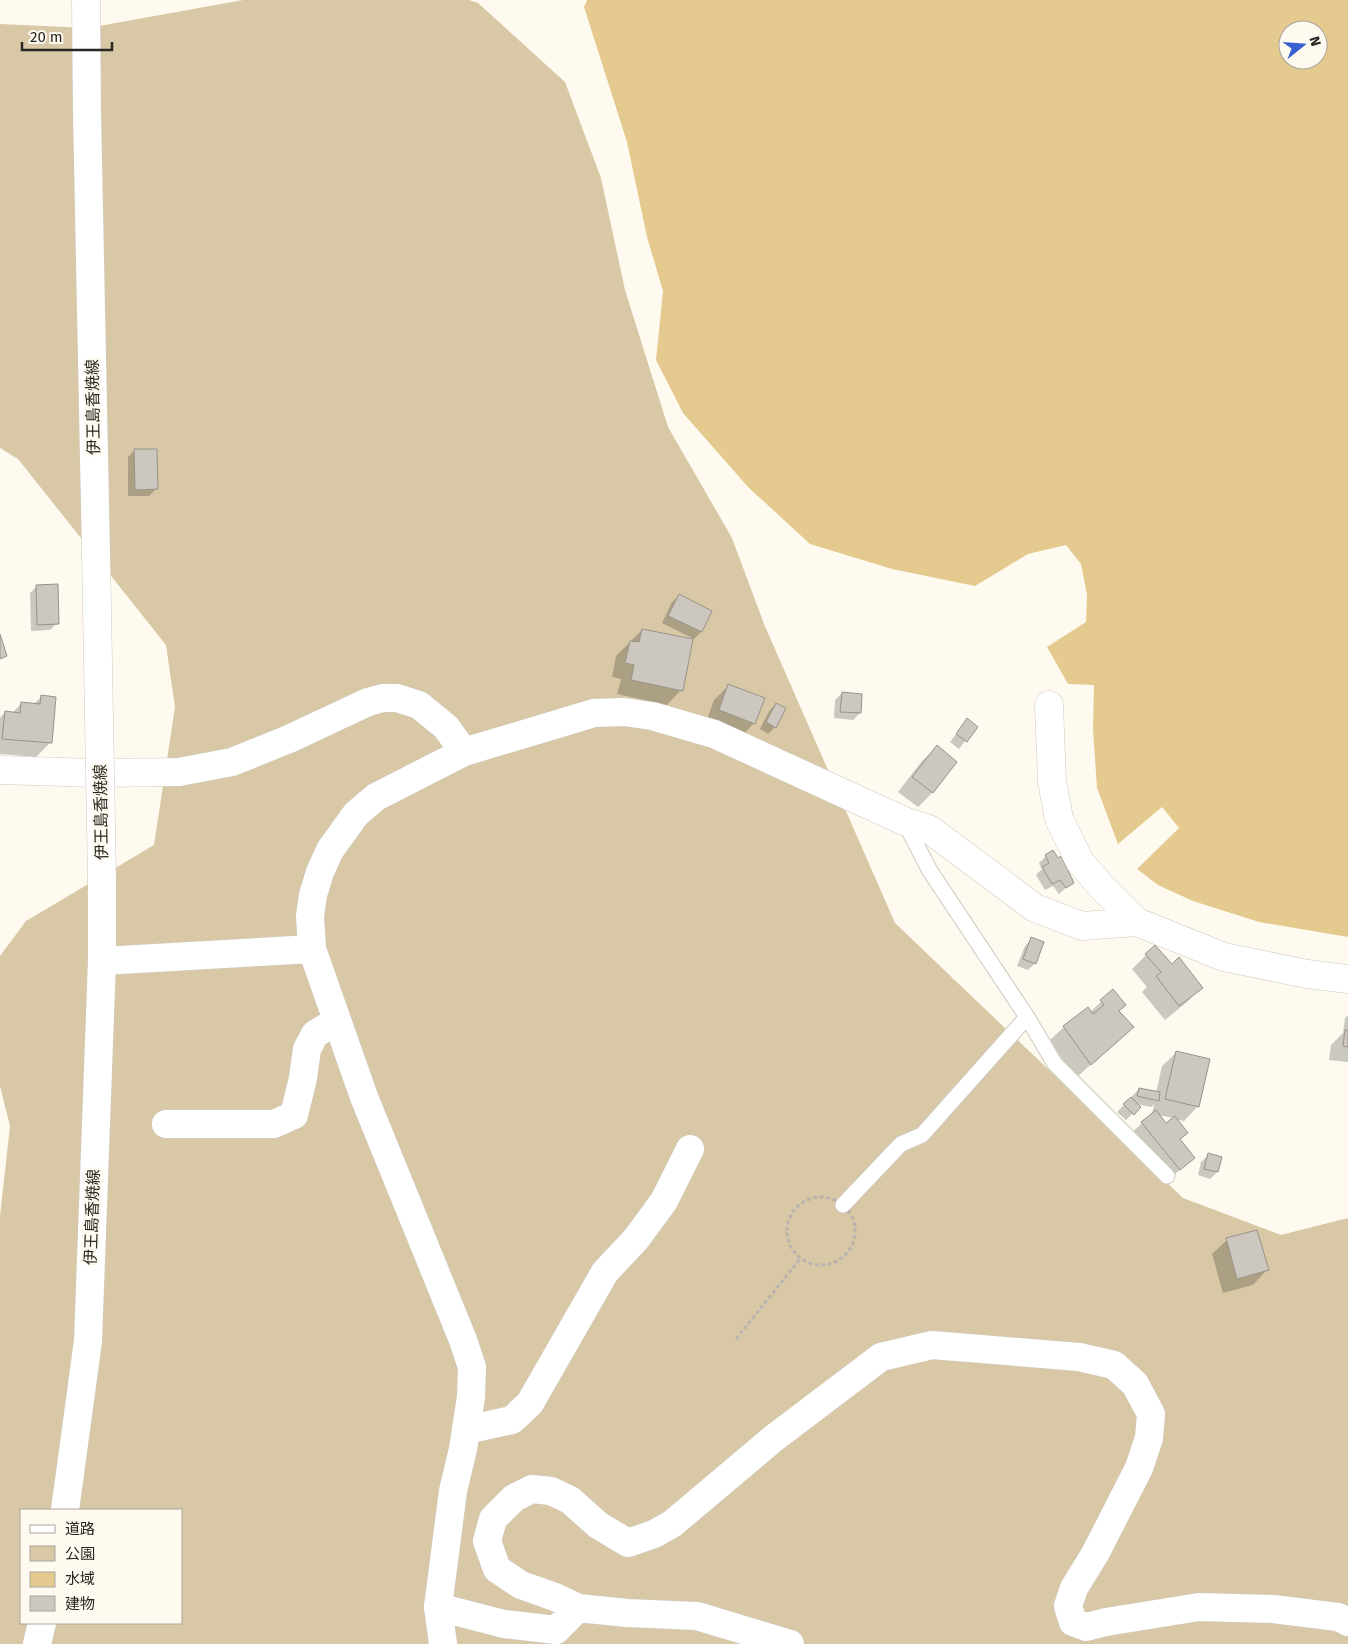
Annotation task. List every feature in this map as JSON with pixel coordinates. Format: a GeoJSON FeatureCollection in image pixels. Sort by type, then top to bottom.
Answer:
{"type":"FeatureCollection","features":[{"type":"Feature","properties":{"kind":"street","name":"伊王島香焼線"},"geometry":{"type":"LineString","coordinates":[[65,1509],[88,1340],[102,961],[86,0]]}},
{"type":"Feature","properties":{"kind":"street"},"geometry":{"type":"LineString","coordinates":[[0,770],[94,773],[179,772],[232,762],[290,740],[368,702],[383,698],[397,698],[419,705],[446,727],[464,752]]}},
{"type":"Feature","properties":{"kind":"street"},"geometry":{"type":"LineString","coordinates":[[1049,705],[1052,782],[1059,819],[1080,862],[1137,922],[1224,957],[1306,974],[1348,979]]}},
{"type":"Feature","properties":{"kind":"street"},"geometry":{"type":"LineString","coordinates":[[442,1644],[438,1608],[453,1491],[471,1397],[472,1367],[364,1097],[312,949],[310,916],[313,895],[320,872],[330,850],[356,814],[376,797],[464,752],[594,713],[624,712],[652,716],[714,734],[904,820],[929,829],[1035,908],[1082,926],[1137,922]]}},
{"type":"Feature","properties":{"kind":"street"},"geometry":{"type":"LineString","coordinates":[[102,961],[312,949]]}},
{"type":"Feature","properties":{"kind":"street"},"geometry":{"type":"LineString","coordinates":[[166,1124],[274,1124],[294,1115],[303,1078],[307,1049],[315,1034],[337,1021]]}},
{"type":"Feature","properties":{"kind":"street"},"geometry":{"type":"LineString","coordinates":[[466,1430],[512,1420],[530,1403],[605,1272],[636,1238],[664,1201],[690,1149]]}},
{"type":"Feature","properties":{"kind":"street"},"geometry":{"type":"LineString","coordinates":[[790,1644],[697,1616],[627,1613],[578,1608],[555,1596],[521,1585],[497,1569],[487,1541],[493,1519],[514,1498],[532,1489],[551,1491],[570,1500],[598,1525],[628,1543],[654,1534],[672,1524],[774,1438],[881,1357],[932,1345],[1078,1357],[1114,1364],[1134,1384],[1151,1414],[1149,1438],[1139,1468],[1095,1554],[1074,1588],[1068,1606],[1073,1622],[1086,1627],[1199,1607],[1273,1609],[1338,1617],[1348,1622]]}},
{"type":"Feature","properties":{"kind":"street"},"geometry":{"type":"LineString","coordinates":[[438,1608],[504,1624],[556,1630],[578,1608]]}},
{"type":"Feature","properties":{"kind":"street"},"geometry":{"type":"LineString","coordinates":[[37,1644],[42,1624]]}},
{"type":"Feature","properties":{"kind":"lane"},"geometry":{"type":"LineString","coordinates":[[904,820],[930,871],[1027,1017],[1055,1064],[1166,1176]]}},
{"type":"Feature","properties":{"kind":"lane"},"geometry":{"type":"LineString","coordinates":[[843,1205],[901,1144],[922,1135],[1027,1017]]}},
{"type":"Feature","properties":{"kind":"path"},"geometry":{"type":"LineString","coordinates":[[821,1196],[832,1198],[843,1205],[849,1211],[854,1221],[854,1242],[848,1252],[831,1264],[810,1264],[800,1258],[792,1251],[786,1230],[793,1210],[811,1198],[821,1196]]}},
{"type":"Feature","properties":{"kind":"path"},"geometry":{"type":"LineString","coordinates":[[736,1339],[800,1258]]}},
{"type":"Feature","properties":{"kind":"green space"},"geometry":{"type":"Polygon","coordinates":[[[243,0],[469,0],[478,3],[565,82],[601,178],[625,290],[668,427],[732,538],[764,624],[895,923],[1183,1198],[1281,1235],[1348,1218],[1348,1644],[0,1644],[0,1216],[10,1126],[0,1086],[0,956],[26,921],[154,845],[175,707],[166,645],[18,459],[0,448],[0,24],[88,28],[243,0]]]}},
{"type":"Feature","properties":{"kind":"water"},"geometry":{"type":"Polygon","coordinates":[[[587,0],[1348,0],[1348,937],[1259,922],[1193,901],[1158,885],[1137,869],[1179,828],[1162,807],[1118,844],[1097,788],[1093,729],[1094,685],[1068,684],[1047,647],[1086,622],[1087,595],[1081,564],[1066,545],[1028,554],[975,586],[892,569],[810,544],[748,487],[683,413],[656,360],[663,291],[647,237],[627,142],[584,7],[587,0]]]}},
{"type":"Feature","properties":{"kind":"building"},"geometry":{"type":"Polygon","coordinates":[[[134,449],[157,449],[158,489],[135,490],[134,449]]]}},
{"type":"Feature","properties":{"kind":"building"},"geometry":{"type":"Polygon","coordinates":[[[58,584],[59,624],[37,625],[36,585],[58,584]]]}},
{"type":"Feature","properties":{"kind":"building"},"geometry":{"type":"Polygon","coordinates":[[[679,594],[712,611],[702,632],[668,616],[679,594]]]}},
{"type":"Feature","properties":{"kind":"building"},"geometry":{"type":"Polygon","coordinates":[[[642,629],[693,639],[683,691],[631,680],[634,665],[625,663],[630,641],[639,642],[642,629]]]}},
{"type":"Feature","properties":{"kind":"building"},"geometry":{"type":"Polygon","coordinates":[[[0,634],[7,656],[0,659],[0,634]]]}},
{"type":"Feature","properties":{"kind":"building"},"geometry":{"type":"Polygon","coordinates":[[[728,684],[765,698],[755,724],[719,710],[728,684]]]}},
{"type":"Feature","properties":{"kind":"building"},"geometry":{"type":"Polygon","coordinates":[[[842,692],[862,694],[861,713],[840,712],[842,692]]]}},
{"type":"Feature","properties":{"kind":"building"},"geometry":{"type":"Polygon","coordinates":[[[41,695],[56,697],[52,743],[2,739],[5,711],[20,713],[21,702],[40,704],[41,695]]]}},
{"type":"Feature","properties":{"kind":"building"},"geometry":{"type":"Polygon","coordinates":[[[776,703],[786,708],[776,728],[766,722],[776,703]]]}},
{"type":"Feature","properties":{"kind":"building"},"geometry":{"type":"Polygon","coordinates":[[[967,718],[978,727],[967,742],[956,734],[967,718]]]}},
{"type":"Feature","properties":{"kind":"building"},"geometry":{"type":"Polygon","coordinates":[[[937,745],[957,762],[933,793],[912,777],[937,745]]]}},
{"type":"Feature","properties":{"kind":"building"},"geometry":{"type":"Polygon","coordinates":[[[1053,850],[1058,858],[1061,856],[1074,883],[1066,888],[1060,880],[1052,884],[1042,867],[1049,863],[1045,855],[1053,850]]]}},
{"type":"Feature","properties":{"kind":"building"},"geometry":{"type":"Polygon","coordinates":[[[1031,937],[1044,942],[1036,964],[1023,959],[1031,937]]]}},
{"type":"Feature","properties":{"kind":"building"},"geometry":{"type":"Polygon","coordinates":[[[1155,945],[1172,964],[1179,957],[1203,988],[1179,1006],[1156,976],[1161,972],[1145,954],[1155,945]]]}},
{"type":"Feature","properties":{"kind":"building"},"geometry":{"type":"Polygon","coordinates":[[[1113,989],[1126,1005],[1119,1011],[1134,1027],[1091,1065],[1063,1026],[1088,1007],[1093,1014],[1104,1005],[1100,1000],[1113,989]]]}},
{"type":"Feature","properties":{"kind":"building"},"geometry":{"type":"Polygon","coordinates":[[[1345,1030],[1348,1030],[1348,1047],[1343,1046],[1345,1030]]]}},
{"type":"Feature","properties":{"kind":"building"},"geometry":{"type":"Polygon","coordinates":[[[1176,1051],[1210,1059],[1199,1107],[1165,1099],[1176,1051]]]}},
{"type":"Feature","properties":{"kind":"building"},"geometry":{"type":"Polygon","coordinates":[[[1139,1088],[1160,1092],[1159,1101],[1137,1096],[1139,1088]]]}},
{"type":"Feature","properties":{"kind":"building"},"geometry":{"type":"Polygon","coordinates":[[[1131,1097],[1141,1107],[1134,1115],[1123,1104],[1131,1097]]]}},
{"type":"Feature","properties":{"kind":"building"},"geometry":{"type":"Polygon","coordinates":[[[1156,1110],[1166,1123],[1175,1116],[1188,1133],[1180,1139],[1195,1158],[1180,1170],[1141,1122],[1156,1110]]]}},
{"type":"Feature","properties":{"kind":"building"},"geometry":{"type":"Polygon","coordinates":[[[1208,1153],[1222,1157],[1218,1172],[1204,1169],[1208,1153]]]}},
{"type":"Feature","properties":{"kind":"building"},"geometry":{"type":"Polygon","coordinates":[[[1257,1230],[1269,1270],[1237,1279],[1226,1238],[1257,1230]]]}}]}
